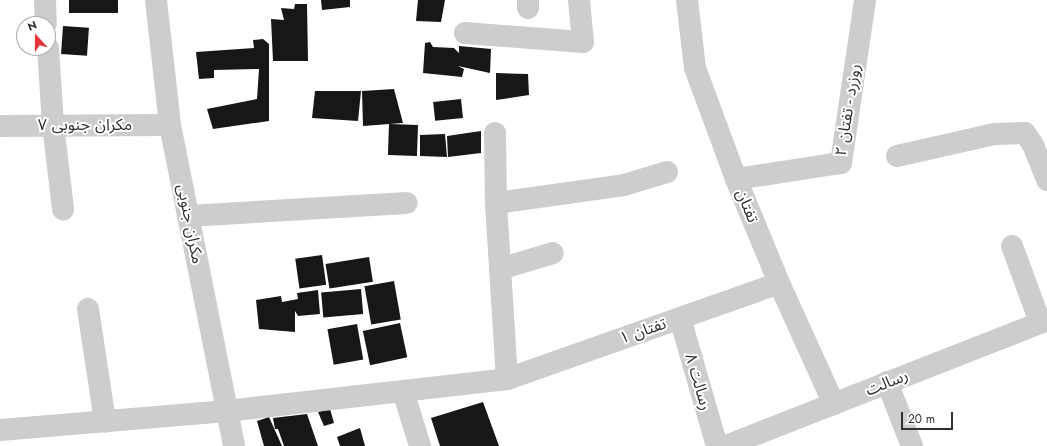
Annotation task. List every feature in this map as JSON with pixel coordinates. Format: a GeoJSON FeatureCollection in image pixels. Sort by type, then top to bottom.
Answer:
{"type":"FeatureCollection","features":[{"type":"Feature","properties":{"kind":"street"},"geometry":{"type":"LineString","coordinates":[[45,0],[46,16]]}},
{"type":"Feature","properties":{"kind":"street","name":"مکران جنوبی"},"geometry":{"type":"LineString","coordinates":[[156,0],[170,125],[234,446]]}},
{"type":"Feature","properties":{"kind":"street"},"geometry":{"type":"LineString","coordinates":[[465,33],[583,42],[579,0]]}},
{"type":"Feature","properties":{"kind":"street","name":"تفتان"},"geometry":{"type":"LineString","coordinates":[[687,0],[695,68],[736,179],[779,283],[834,404]]}},
{"type":"Feature","properties":{"kind":"street","name":"روزرد - تفتان ۲"},"geometry":{"type":"LineString","coordinates":[[736,179],[841,163],[865,0]]}},
{"type":"Feature","properties":{"kind":"street"},"geometry":{"type":"LineString","coordinates":[[49,56],[53,125],[64,209]]}},
{"type":"Feature","properties":{"kind":"street","name":"مکران جنوبی ۷"},"geometry":{"type":"LineString","coordinates":[[0,126],[170,125]]}},
{"type":"Feature","properties":{"kind":"street"},"geometry":{"type":"LineString","coordinates":[[897,156],[995,134],[1025,133],[1034,145],[1047,180]]}},
{"type":"Feature","properties":{"kind":"street"},"geometry":{"type":"LineString","coordinates":[[495,134],[496,203],[507,379]]}},
{"type":"Feature","properties":{"kind":"street"},"geometry":{"type":"LineString","coordinates":[[496,203],[624,185],[667,172]]}},
{"type":"Feature","properties":{"kind":"street"},"geometry":{"type":"LineString","coordinates":[[188,216],[407,203]]}},
{"type":"Feature","properties":{"kind":"street"},"geometry":{"type":"LineString","coordinates":[[1012,246],[1044,321]]}},
{"type":"Feature","properties":{"kind":"street"},"geometry":{"type":"LineString","coordinates":[[500,269],[553,253]]}},
{"type":"Feature","properties":{"kind":"street","name":"تفتان ۱"},"geometry":{"type":"LineString","coordinates":[[0,430],[34,437],[105,422],[227,411],[507,379],[779,283]]}},
{"type":"Feature","properties":{"kind":"street"},"geometry":{"type":"LineString","coordinates":[[88,309],[105,422]]}},
{"type":"Feature","properties":{"kind":"street","name":"رسالت ۸"},"geometry":{"type":"LineString","coordinates":[[680,318],[717,446]]}},
{"type":"Feature","properties":{"kind":"street","name":"رسالت"},"geometry":{"type":"LineString","coordinates":[[726,446],[1044,321]]}},
{"type":"Feature","properties":{"kind":"street"},"geometry":{"type":"LineString","coordinates":[[888,382],[912,446]]}},
{"type":"Feature","properties":{"kind":"street"},"geometry":{"type":"LineString","coordinates":[[403,391],[420,446]]}},
{"type":"Feature","properties":{"kind":"building"},"geometry":{"type":"Polygon","coordinates":[[[69,0],[118,0],[118,13],[69,13],[69,0]]]}},
{"type":"Feature","properties":{"kind":"building"},"geometry":{"type":"Polygon","coordinates":[[[321,0],[350,0],[350,7],[322,10],[321,0]]]}},
{"type":"Feature","properties":{"kind":"building"},"geometry":{"type":"Polygon","coordinates":[[[418,0],[445,0],[441,22],[416,21],[418,0]]]}},
{"type":"Feature","properties":{"kind":"building"},"geometry":{"type":"Polygon","coordinates":[[[295,4],[307,4],[308,61],[273,61],[271,19],[284,20],[281,8],[294,9],[295,4]]]}},
{"type":"Feature","properties":{"kind":"building"},"geometry":{"type":"Polygon","coordinates":[[[63,26],[89,28],[87,56],[61,54],[63,26]]]}},
{"type":"Feature","properties":{"kind":"building"},"geometry":{"type":"Polygon","coordinates":[[[263,39],[269,44],[269,121],[213,129],[207,109],[257,99],[259,69],[214,70],[214,78],[199,79],[196,52],[254,48],[253,40],[263,39]]]}},
{"type":"Feature","properties":{"kind":"building"},"geometry":{"type":"Polygon","coordinates":[[[430,42],[433,47],[454,48],[459,53],[459,46],[491,49],[490,73],[458,66],[464,69],[462,77],[423,73],[425,43],[430,42]]]}},
{"type":"Feature","properties":{"kind":"building"},"geometry":{"type":"Polygon","coordinates":[[[496,73],[528,74],[529,95],[496,100],[496,73]]]}},
{"type":"Feature","properties":{"kind":"building"},"geometry":{"type":"Polygon","coordinates":[[[394,89],[403,123],[363,126],[362,91],[394,89]]]}},
{"type":"Feature","properties":{"kind":"building"},"geometry":{"type":"Polygon","coordinates":[[[315,91],[361,91],[358,121],[312,118],[315,91]]]}},
{"type":"Feature","properties":{"kind":"building"},"geometry":{"type":"Polygon","coordinates":[[[461,99],[463,118],[435,121],[433,102],[461,99]]]}},
{"type":"Feature","properties":{"kind":"building"},"geometry":{"type":"Polygon","coordinates":[[[389,124],[418,125],[417,156],[388,155],[389,124]]]}},
{"type":"Feature","properties":{"kind":"building"},"geometry":{"type":"Polygon","coordinates":[[[481,131],[481,153],[448,157],[447,136],[481,131]]]}},
{"type":"Feature","properties":{"kind":"building"},"geometry":{"type":"Polygon","coordinates":[[[445,134],[447,157],[420,156],[420,135],[445,134]]]}},
{"type":"Feature","properties":{"kind":"building"},"geometry":{"type":"Polygon","coordinates":[[[322,255],[326,285],[299,288],[295,259],[322,255]]]}},
{"type":"Feature","properties":{"kind":"building"},"geometry":{"type":"Polygon","coordinates":[[[369,257],[373,282],[329,289],[326,264],[369,257]]]}},
{"type":"Feature","properties":{"kind":"building"},"geometry":{"type":"Polygon","coordinates":[[[394,281],[401,319],[371,325],[364,286],[394,281]]]}},
{"type":"Feature","properties":{"kind":"building"},"geometry":{"type":"Polygon","coordinates":[[[361,289],[363,314],[323,317],[321,292],[361,289]]]}},
{"type":"Feature","properties":{"kind":"building"},"geometry":{"type":"Polygon","coordinates":[[[318,290],[320,314],[298,316],[295,311],[295,332],[259,329],[256,300],[281,296],[282,302],[298,299],[297,293],[318,290]]]}},
{"type":"Feature","properties":{"kind":"building"},"geometry":{"type":"Polygon","coordinates":[[[400,323],[407,357],[370,365],[363,331],[400,323]]]}},
{"type":"Feature","properties":{"kind":"building"},"geometry":{"type":"Polygon","coordinates":[[[357,324],[363,359],[334,365],[327,329],[357,324]]]}},
{"type":"Feature","properties":{"kind":"building"},"geometry":{"type":"Polygon","coordinates":[[[483,402],[499,446],[440,446],[431,418],[483,402]]]}},
{"type":"Feature","properties":{"kind":"building"},"geometry":{"type":"Polygon","coordinates":[[[330,409],[334,423],[324,426],[318,412],[330,409]]]}},
{"type":"Feature","properties":{"kind":"building"},"geometry":{"type":"Polygon","coordinates":[[[307,414],[318,446],[284,446],[278,429],[275,429],[273,418],[307,414]]]}},
{"type":"Feature","properties":{"kind":"building"},"geometry":{"type":"Polygon","coordinates":[[[269,417],[282,446],[264,446],[257,421],[269,417]]]}},
{"type":"Feature","properties":{"kind":"building"},"geometry":{"type":"Polygon","coordinates":[[[360,428],[365,446],[340,446],[337,437],[360,428]]]}}]}
